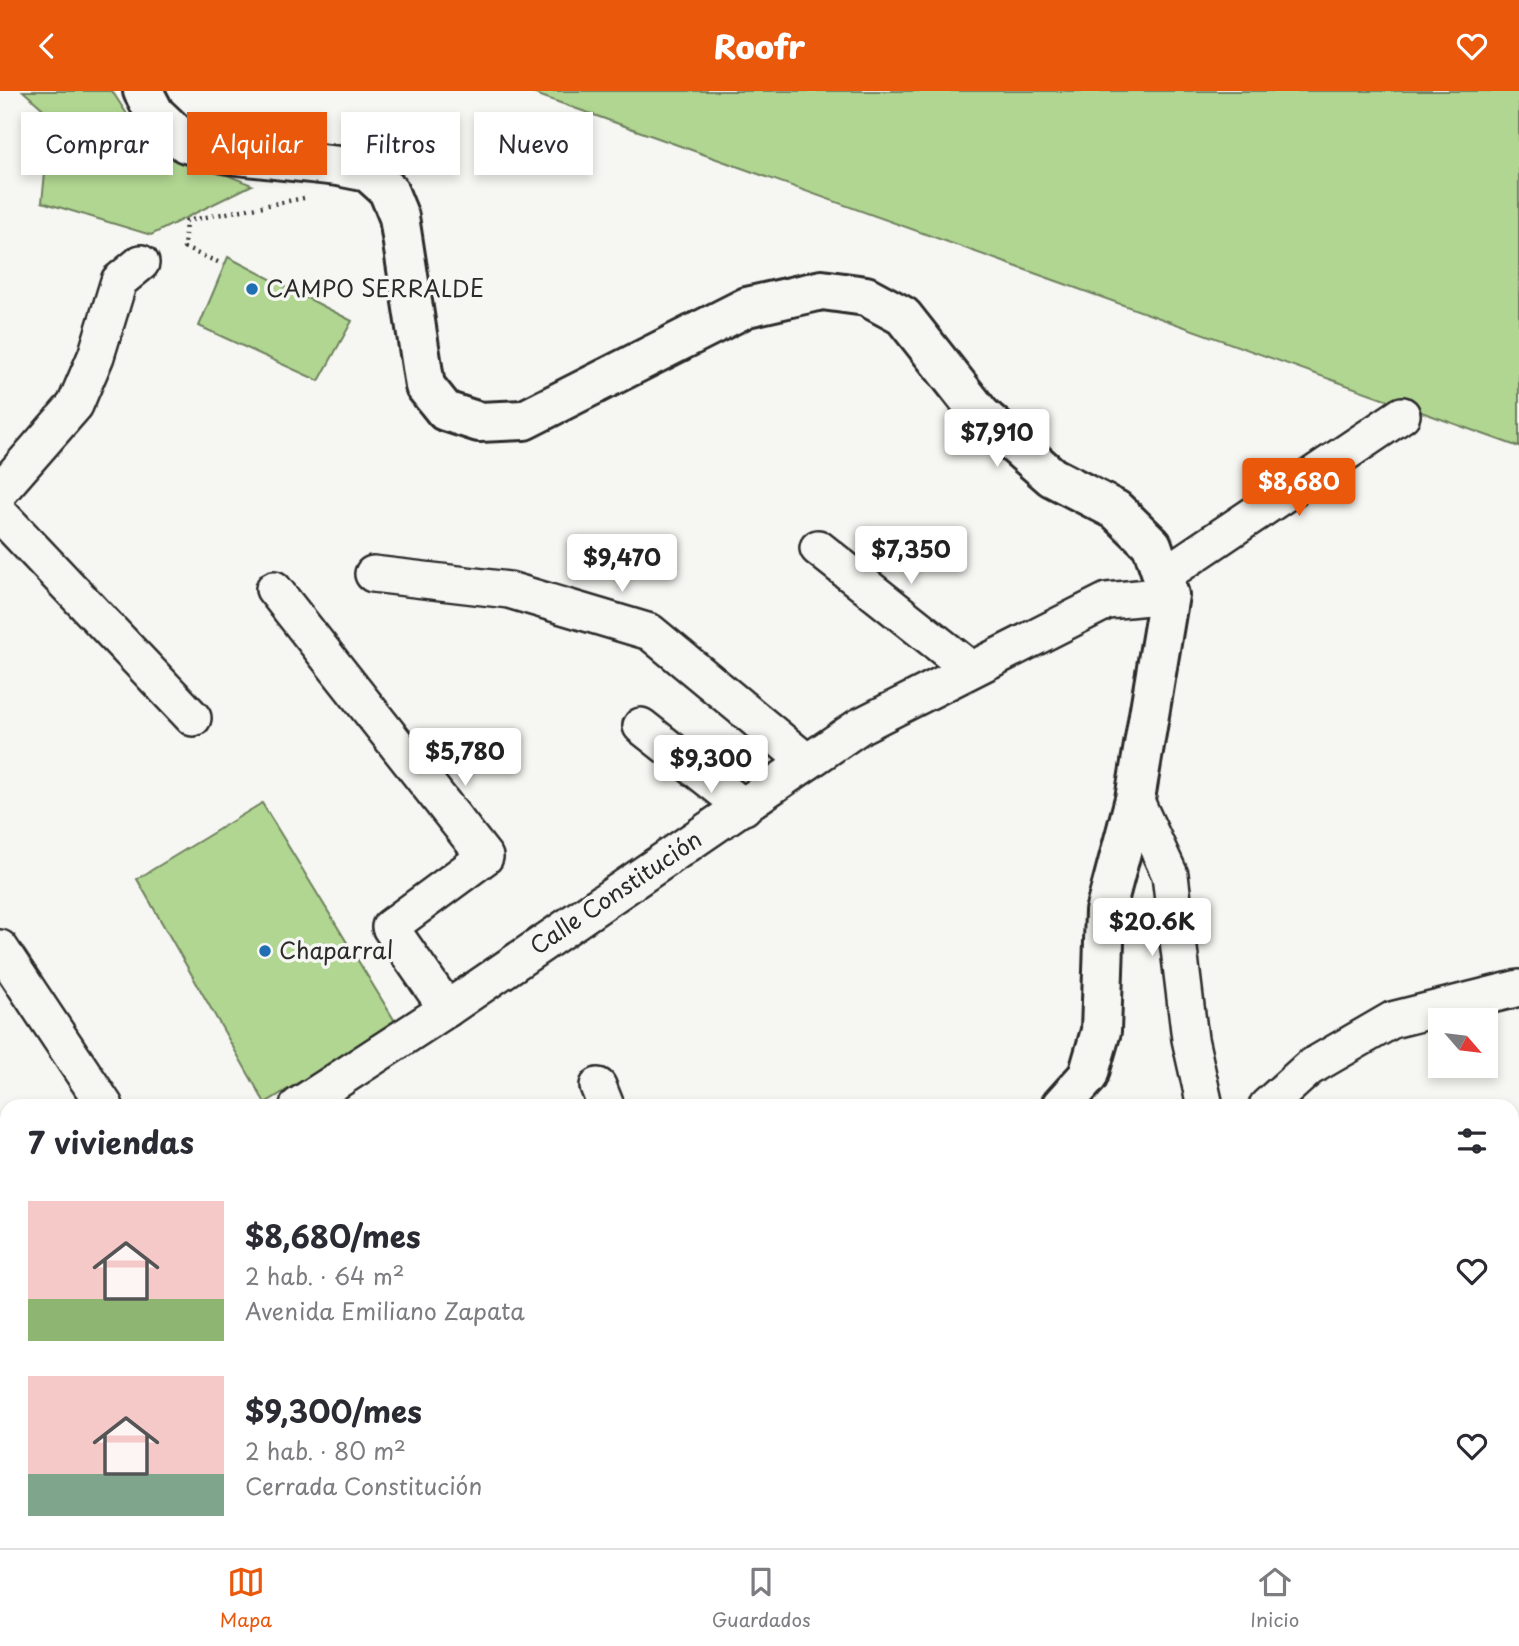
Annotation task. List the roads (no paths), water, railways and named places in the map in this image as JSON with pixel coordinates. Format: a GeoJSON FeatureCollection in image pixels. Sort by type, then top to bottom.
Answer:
{"type":"FeatureCollection","features":[{"type":"Feature","properties":{"kind":"main road"},"geometry":{"type":"LineString","coordinates":[[143,91],[155,114],[186,143],[228,154],[338,166],[368,172],[388,190],[399,217],[425,386],[445,411],[479,422],[524,420],[747,307],[822,290],[866,296],[904,316],[981,415],[1052,477],[1116,510],[1153,545],[1167,585],[1135,799],[1105,912],[1101,1031],[1088,1076],[1067,1099]]}},
{"type":"Feature","properties":{"kind":"street"},"geometry":{"type":"LineString","coordinates":[[0,491],[75,405],[96,356],[119,281],[141,263]]}},
{"type":"Feature","properties":{"kind":"street"},"geometry":{"type":"LineString","coordinates":[[1167,585],[1402,415]]}},
{"type":"Feature","properties":{"kind":"street"},"geometry":{"type":"LineString","coordinates":[[0,514],[193,718]]}},
{"type":"Feature","properties":{"kind":"street"},"geometry":{"type":"LineString","coordinates":[[818,548],[969,668]]}},
{"type":"Feature","properties":{"kind":"street"},"geometry":{"type":"LineString","coordinates":[[373,574],[509,590],[650,632],[807,762]]}},
{"type":"Feature","properties":{"kind":"street","name":"Calle Constitución"},"geometry":{"type":"LineString","coordinates":[[309,1099],[447,1009],[860,726],[969,668],[1107,601],[1167,585]]}},
{"type":"Feature","properties":{"kind":"street"},"geometry":{"type":"LineString","coordinates":[[274,589],[485,857],[390,927],[447,1009]]}},
{"type":"Feature","properties":{"kind":"street"},"geometry":{"type":"LineString","coordinates":[[641,726],[744,807]]}},
{"type":"Feature","properties":{"kind":"street"},"geometry":{"type":"LineString","coordinates":[[1135,799],[1170,876],[1190,1039],[1203,1099]]}},
{"type":"Feature","properties":{"kind":"street"},"geometry":{"type":"LineString","coordinates":[[0,948],[100,1099]]}},
{"type":"Feature","properties":{"kind":"street"},"geometry":{"type":"LineString","coordinates":[[1275,1099],[1309,1067],[1392,1020],[1517,996]]}},
{"type":"Feature","properties":{"kind":"place","name":"CAMPO SERRALDE"},"geometry":{"type":"Point","coordinates":[252,289]}},
{"type":"Feature","properties":{"kind":"place","name":"Chaparral"},"geometry":{"type":"Point","coordinates":[265,951]}}]}
